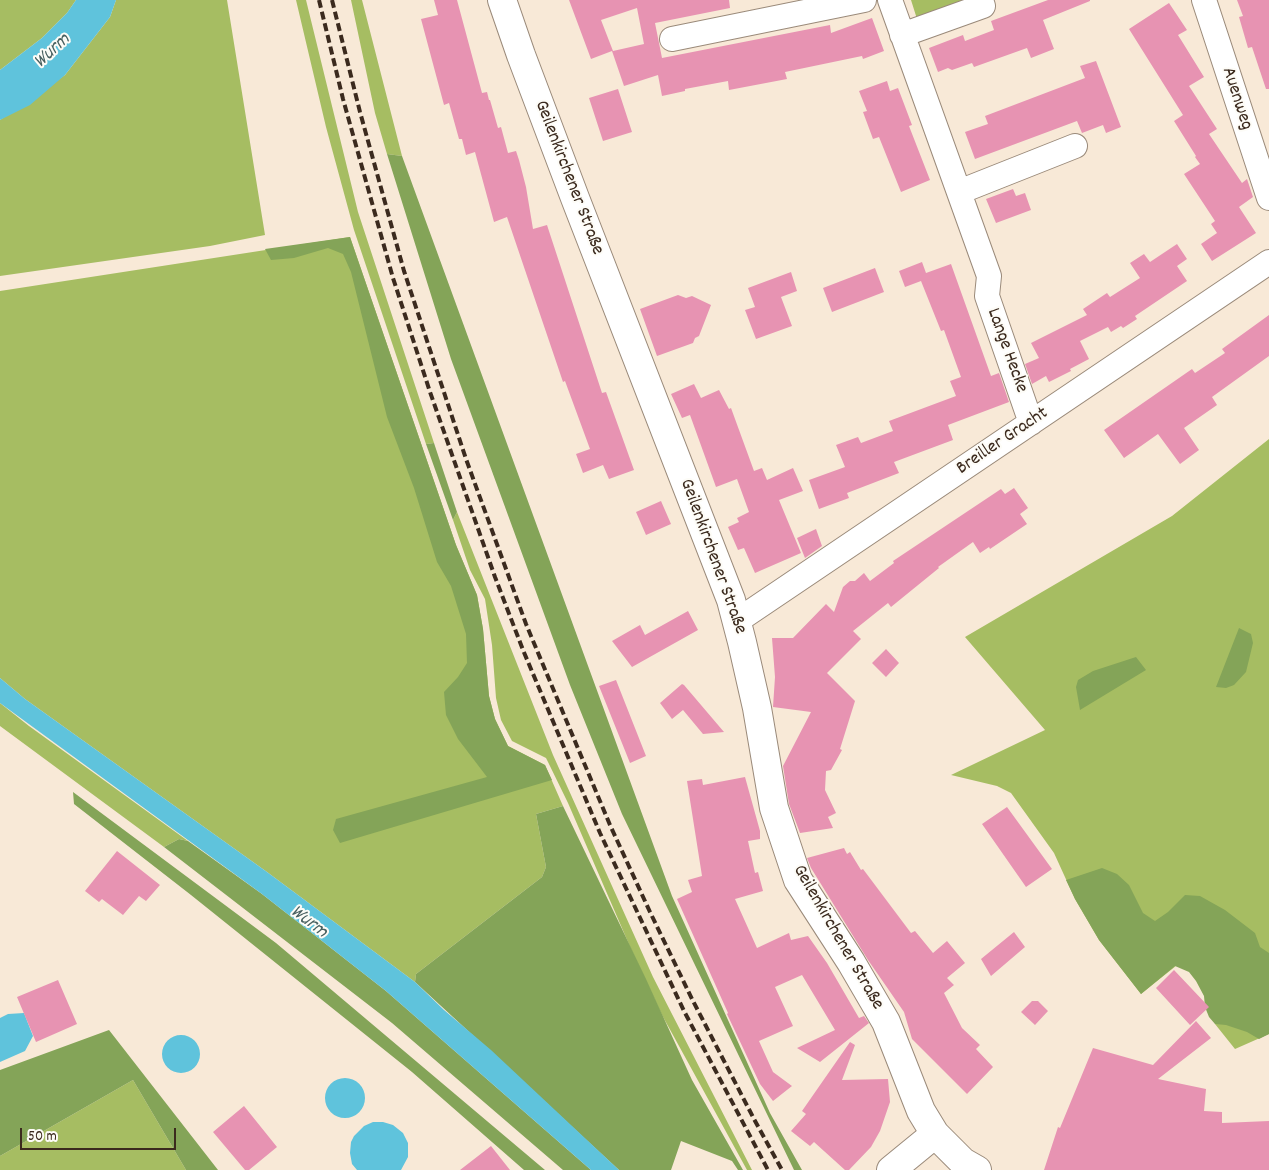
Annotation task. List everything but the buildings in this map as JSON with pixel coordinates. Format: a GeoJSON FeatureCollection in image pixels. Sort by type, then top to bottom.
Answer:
{"type":"FeatureCollection","features":[{"type":"Feature","properties":{"kind":"main road","name":"Geilenkirchener Straße"},"geometry":{"type":"LineString","coordinates":[[502,0],[521,55],[731,600],[757,708],[774,808],[798,880],[851,962],[886,1022],[921,1111],[935,1134],[963,1162],[977,1170]]}},
{"type":"Feature","properties":{"kind":"main road"},"geometry":{"type":"LineString","coordinates":[[891,1170],[935,1134]]}},
{"type":"Feature","properties":{"kind":"street"},"geometry":{"type":"LineString","coordinates":[[672,39],[864,0]]}},
{"type":"Feature","properties":{"kind":"street","name":"Lange Hecke"},"geometry":{"type":"LineString","coordinates":[[890,0],[989,276],[986,296],[1031,423]]}},
{"type":"Feature","properties":{"kind":"street"},"geometry":{"type":"LineString","coordinates":[[902,35],[983,6],[982,0]]}},
{"type":"Feature","properties":{"kind":"street","name":"Auenweg"},"geometry":{"type":"LineString","coordinates":[[1204,0],[1269,198]]}},
{"type":"Feature","properties":{"kind":"street"},"geometry":{"type":"LineString","coordinates":[[959,192],[1075,146]]}},
{"type":"Feature","properties":{"kind":"street","name":"Breiller Gracht"},"geometry":{"type":"LineString","coordinates":[[737,621],[1269,262]]}},
{"type":"Feature","properties":{"kind":"green space"},"geometry":{"type":"Polygon","coordinates":[[[0,0],[76,0],[67,13],[42,38],[0,70],[0,0]]]}},
{"type":"Feature","properties":{"kind":"green space"},"geometry":{"type":"Polygon","coordinates":[[[116,0],[227,0],[265,235],[210,246],[0,276],[0,120],[65,75],[110,17],[116,0]]]}},
{"type":"Feature","properties":{"kind":"green space"},"geometry":{"type":"Polygon","coordinates":[[[296,0],[306,0],[358,212],[434,443],[426,444],[354,230],[326,127],[296,0]]]}},
{"type":"Feature","properties":{"kind":"green space"},"geometry":{"type":"Polygon","coordinates":[[[351,0],[362,0],[402,156],[387,154],[375,113],[351,0]]]}},
{"type":"Feature","properties":{"kind":"green space"},"geometry":{"type":"Polygon","coordinates":[[[911,0],[965,0],[917,19],[911,0]]]}},
{"type":"Feature","properties":{"kind":"green space"},"geometry":{"type":"Polygon","coordinates":[[[387,154],[402,156],[672,896],[770,1113],[802,1170],[794,1170],[622,814],[570,685],[451,359],[387,154]]]}},
{"type":"Feature","properties":{"kind":"green space"},"geometry":{"type":"Polygon","coordinates":[[[350,237],[456,545],[477,595],[483,629],[489,696],[495,719],[508,746],[545,765],[563,806],[536,814],[546,867],[542,877],[416,974],[415,982],[267,872],[25,699],[0,678],[0,291],[350,237]]]}},
{"type":"Feature","properties":{"kind":"green space"},"geometry":{"type":"Polygon","coordinates":[[[350,237],[456,545],[477,595],[483,629],[489,696],[495,719],[508,746],[545,765],[552,780],[340,843],[333,830],[336,819],[487,777],[458,739],[446,715],[444,692],[458,677],[467,663],[466,634],[451,586],[437,562],[414,488],[387,417],[351,272],[343,254],[328,248],[294,258],[271,260],[265,249],[350,237]]]}},
{"type":"Feature","properties":{"kind":"green space"},"geometry":{"type":"Polygon","coordinates":[[[1269,439],[1269,1034],[1235,1049],[1215,1024],[1235,1001],[1192,953],[1141,994],[1099,940],[1075,899],[1054,853],[1011,793],[997,786],[951,775],[1045,730],[965,637],[1172,516],[1269,439]]]}},
{"type":"Feature","properties":{"kind":"green space"},"geometry":{"type":"Polygon","coordinates":[[[434,443],[457,512],[453,520],[426,444],[434,443]]]}},
{"type":"Feature","properties":{"kind":"green space"},"geometry":{"type":"Polygon","coordinates":[[[457,512],[553,755],[653,977],[752,1170],[747,1170],[662,1015],[631,949],[568,803],[546,758],[512,741],[501,720],[496,698],[492,645],[485,599],[470,570],[453,520],[457,512]]]}},
{"type":"Feature","properties":{"kind":"green space"},"geometry":{"type":"Polygon","coordinates":[[[1239,628],[1251,634],[1253,643],[1246,672],[1234,685],[1226,688],[1216,687],[1239,628]]]}},
{"type":"Feature","properties":{"kind":"green space"},"geometry":{"type":"Polygon","coordinates":[[[1136,657],[1146,670],[1080,710],[1076,687],[1078,680],[1093,671],[1136,657]]]}},
{"type":"Feature","properties":{"kind":"green space"},"geometry":{"type":"Polygon","coordinates":[[[0,703],[188,841],[179,839],[164,847],[0,726],[0,703]]]}},
{"type":"Feature","properties":{"kind":"green space"},"geometry":{"type":"Polygon","coordinates":[[[73,792],[276,943],[545,1170],[524,1170],[412,1072],[74,804],[73,792]]]}},
{"type":"Feature","properties":{"kind":"green space"},"geometry":{"type":"Polygon","coordinates":[[[563,806],[692,1080],[743,1170],[738,1170],[732,1161],[681,1141],[671,1170],[619,1170],[415,982],[416,974],[542,877],[546,867],[536,814],[563,806]]]}},
{"type":"Feature","properties":{"kind":"green space"},"geometry":{"type":"Polygon","coordinates":[[[179,839],[188,841],[262,894],[386,991],[591,1170],[563,1170],[392,1023],[164,847],[179,839]]]}},
{"type":"Feature","properties":{"kind":"green space"},"geometry":{"type":"Polygon","coordinates":[[[1102,868],[1117,874],[1129,885],[1143,913],[1155,921],[1168,912],[1185,895],[1200,896],[1225,910],[1255,933],[1260,947],[1269,953],[1269,1034],[1259,1039],[1247,1032],[1226,1025],[1215,1024],[1209,1017],[1205,1007],[1204,996],[1196,981],[1189,972],[1175,966],[1141,994],[1099,940],[1066,880],[1102,868]]]}},
{"type":"Feature","properties":{"kind":"green space"},"geometry":{"type":"Polygon","coordinates":[[[109,1030],[218,1170],[186,1170],[133,1080],[0,1156],[0,1070],[109,1030]]]}},
{"type":"Feature","properties":{"kind":"green space"},"geometry":{"type":"Polygon","coordinates":[[[133,1080],[186,1170],[0,1170],[0,1156],[133,1080]]]}},
{"type":"Feature","properties":{"kind":"water","name":"Wurm"},"geometry":{"type":"Polygon","coordinates":[[[76,0],[116,0],[110,17],[65,75],[30,105],[0,120],[0,70],[42,38],[67,13],[76,0]]]}},
{"type":"Feature","properties":{"kind":"water","name":"Wurm"},"geometry":{"type":"Polygon","coordinates":[[[0,678],[25,699],[267,872],[415,982],[619,1170],[591,1170],[386,991],[262,894],[0,703],[0,678]]]}},
{"type":"Feature","properties":{"kind":"water"},"geometry":{"type":"Polygon","coordinates":[[[24,1013],[33,1036],[25,1051],[0,1062],[0,1018],[8,1014],[24,1013]]]}},
{"type":"Feature","properties":{"kind":"water"},"geometry":{"type":"Polygon","coordinates":[[[181,1035],[194,1041],[200,1054],[194,1067],[181,1073],[168,1067],[162,1054],[168,1041],[181,1035]]]}},
{"type":"Feature","properties":{"kind":"water"},"geometry":{"type":"Polygon","coordinates":[[[349,1078],[356,1081],[362,1087],[365,1098],[364,1106],[356,1115],[349,1118],[341,1118],[334,1115],[326,1106],[325,1094],[328,1087],[337,1079],[349,1078]]]}},
{"type":"Feature","properties":{"kind":"water"},"geometry":{"type":"Polygon","coordinates":[[[373,1122],[393,1125],[403,1133],[408,1143],[408,1157],[401,1170],[357,1170],[352,1164],[350,1153],[351,1142],[354,1136],[364,1126],[373,1122]]]}},
{"type":"Feature","properties":{"kind":"railway"},"geometry":{"type":"LineString","coordinates":[[319,0],[343,99],[393,278],[430,392],[495,577],[523,650],[600,833],[684,1011],[768,1170]]}},
{"type":"Feature","properties":{"kind":"railway"},"geometry":{"type":"LineString","coordinates":[[332,0],[360,112],[404,271],[466,459],[526,624],[610,825],[650,912],[692,999],[782,1170]]}}]}
